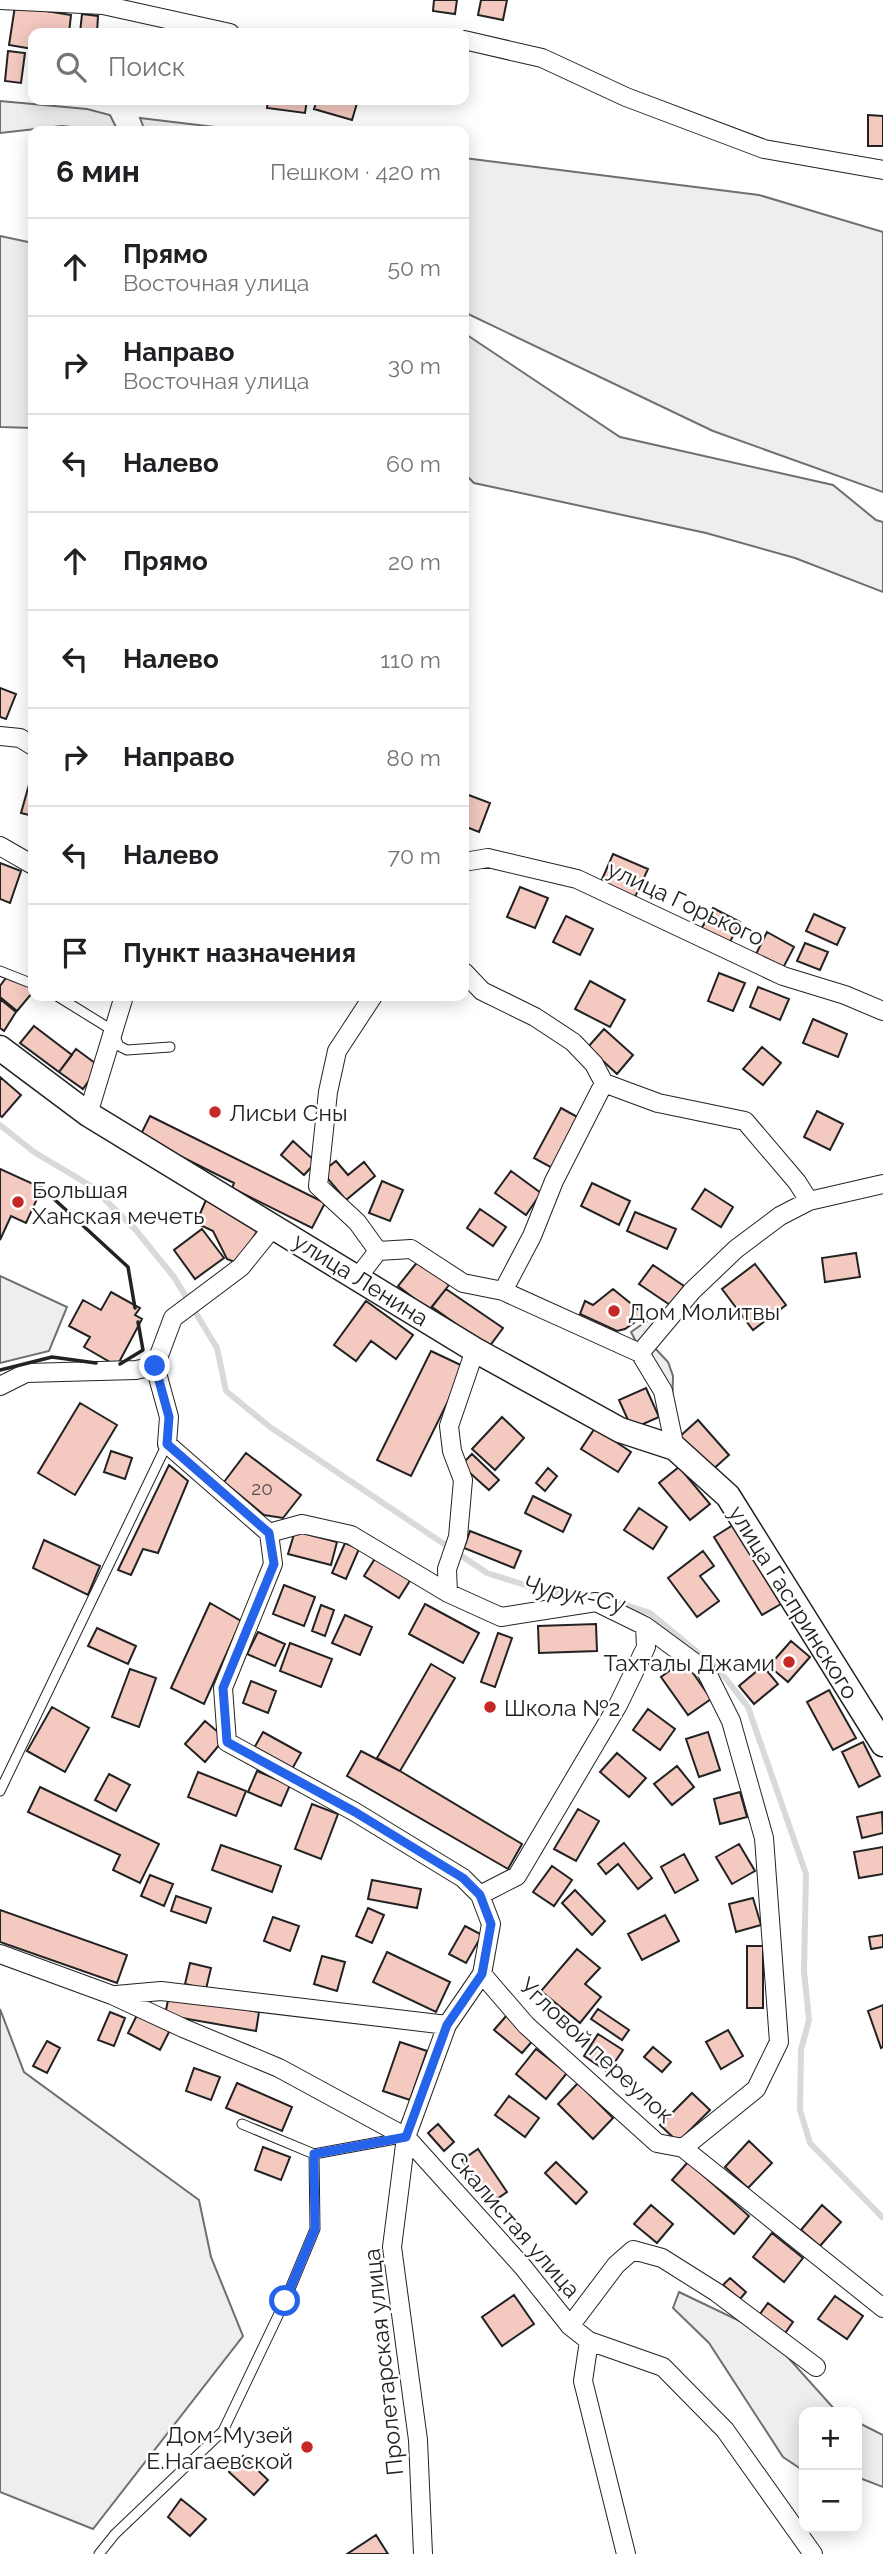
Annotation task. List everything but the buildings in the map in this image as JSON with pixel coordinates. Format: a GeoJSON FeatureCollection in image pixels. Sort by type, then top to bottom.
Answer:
{"type":"FeatureCollection","features":[{"type":"Feature","properties":{"kind":"main road","name":"улица Ленина"},"geometry":{"type":"LineString","coordinates":[[0,1048],[88,1114],[475,1350],[620,1430],[675,1448],[727,1496]]}},
{"type":"Feature","properties":{"kind":"main road","name":"улица Гаспринского"},"geometry":{"type":"LineString","coordinates":[[727,1496],[883,1744]]}},
{"type":"Feature","properties":{"kind":"street"},"geometry":{"type":"LineString","coordinates":[[0,0],[103,5],[207,28]]}},
{"type":"Feature","properties":{"kind":"street"},"geometry":{"type":"LineString","coordinates":[[469,41],[542,58],[626,97],[764,149],[883,170]]}},
{"type":"Feature","properties":{"kind":"street"},"geometry":{"type":"LineString","coordinates":[[0,736],[20,738],[28,743]]}},
{"type":"Feature","properties":{"kind":"street"},"geometry":{"type":"LineString","coordinates":[[0,846],[28,862]]}},
{"type":"Feature","properties":{"kind":"street","name":"улица Горького"},"geometry":{"type":"LineString","coordinates":[[469,861],[488,858],[577,878],[783,976],[883,1011]]}},
{"type":"Feature","properties":{"kind":"street"},"geometry":{"type":"LineString","coordinates":[[469,977],[482,991],[535,1017],[573,1042],[594,1064],[604,1083],[657,1103],[746,1121],[809,1200]]}},
{"type":"Feature","properties":{"kind":"street"},"geometry":{"type":"LineString","coordinates":[[88,1114],[122,1001]]}},
{"type":"Feature","properties":{"kind":"street"},"geometry":{"type":"LineString","coordinates":[[370,1001],[337,1051],[328,1092],[317,1186],[357,1222],[378,1251]]}},
{"type":"Feature","properties":{"kind":"street"},"geometry":{"type":"LineString","coordinates":[[503,1291],[532,1236],[554,1181],[604,1083]]}},
{"type":"Feature","properties":{"kind":"street"},"geometry":{"type":"LineString","coordinates":[[640,1353],[692,1291],[736,1249],[780,1216],[809,1200],[883,1184]]}},
{"type":"Feature","properties":{"kind":"street"},"geometry":{"type":"LineString","coordinates":[[274,1226],[241,1267],[173,1318],[155,1366],[169,1417],[167,1444],[269,1533],[274,1564],[223,1688],[227,1742],[355,1812],[463,1878],[480,1895],[491,1924],[482,1974]]}},
{"type":"Feature","properties":{"kind":"street"},"geometry":{"type":"LineString","coordinates":[[378,1251],[411,1250],[463,1283],[503,1291],[640,1353],[663,1391],[675,1448]]}},
{"type":"Feature","properties":{"kind":"street"},"geometry":{"type":"LineString","coordinates":[[358,1278],[378,1251]]}},
{"type":"Feature","properties":{"kind":"street"},"geometry":{"type":"LineString","coordinates":[[448,1593],[447,1569],[458,1537],[463,1480],[452,1451],[449,1426],[475,1350]]}},
{"type":"Feature","properties":{"kind":"street"},"geometry":{"type":"LineString","coordinates":[[0,1386],[26,1373],[136,1370],[155,1366]]}},
{"type":"Feature","properties":{"kind":"street"},"geometry":{"type":"LineString","coordinates":[[269,1533],[302,1524],[351,1535],[448,1593],[501,1617],[596,1602],[645,1626],[706,1671],[731,1721],[764,1838],[779,2042],[756,2089],[683,2148]]}},
{"type":"Feature","properties":{"kind":"street"},"geometry":{"type":"LineString","coordinates":[[480,1895],[517,1876],[618,1705],[646,1647],[645,1626]]}},
{"type":"Feature","properties":{"kind":"street"},"geometry":{"type":"LineString","coordinates":[[0,1954],[112,1995],[162,1991],[447,2025]]}},
{"type":"Feature","properties":{"kind":"street","name":"Угловой переулок"},"geometry":{"type":"LineString","coordinates":[[482,1974],[526,2025],[657,2143],[683,2148],[883,2308]]}},
{"type":"Feature","properties":{"kind":"street","name":"Пролетарская улица"},"geometry":{"type":"LineString","coordinates":[[424,2554],[418,2440],[392,2247],[406,2137],[447,2025],[482,1974]]}},
{"type":"Feature","properties":{"kind":"street","name":"Скалистая улица"},"geometry":{"type":"LineString","coordinates":[[112,1995],[279,2068],[406,2137],[523,2267],[570,2326],[589,2341],[663,2367],[725,2430],[813,2554]]}},
{"type":"Feature","properties":{"kind":"street"},"geometry":{"type":"LineString","coordinates":[[570,2326],[616,2265],[633,2250],[662,2258],[716,2292],[816,2367]]}},
{"type":"Feature","properties":{"kind":"street"},"geometry":{"type":"LineString","coordinates":[[589,2341],[583,2381],[626,2554]]}},
{"type":"Feature","properties":{"kind":"lane"},"geometry":{"type":"LineString","coordinates":[[0,971],[28,982]]}},
{"type":"Feature","properties":{"kind":"lane"},"geometry":{"type":"LineString","coordinates":[[65,1001],[112,1030],[119,1046],[127,1050],[170,1047]]}},
{"type":"Feature","properties":{"kind":"lane"},"geometry":{"type":"LineString","coordinates":[[0,1791],[167,1444]]}},
{"type":"Feature","properties":{"kind":"lane"},"geometry":{"type":"LineString","coordinates":[[242,2124],[314,2154],[406,2137]]}},
{"type":"Feature","properties":{"kind":"lane"},"geometry":{"type":"LineString","coordinates":[[99,2554],[115,2534],[223,2431],[285,2301],[315,2229],[314,2154]]}},
{"type":"Feature","properties":{"kind":"shaded area"},"geometry":{"type":"Polygon","coordinates":[[[0,101],[87,109],[110,115],[116,126],[28,126],[28,130],[0,133],[0,101]]]}},
{"type":"Feature","properties":{"kind":"shaded area"},"geometry":{"type":"Polygon","coordinates":[[[140,118],[206,126],[143,126],[140,118]]]}},
{"type":"Feature","properties":{"kind":"shaded area"},"geometry":{"type":"Polygon","coordinates":[[[469,159],[759,195],[883,232],[883,492],[713,431],[469,314],[469,159]]]}},
{"type":"Feature","properties":{"kind":"shaded area"},"geometry":{"type":"Polygon","coordinates":[[[0,236],[28,242],[28,428],[0,427],[0,236]]]}},
{"type":"Feature","properties":{"kind":"shaded area"},"geometry":{"type":"Polygon","coordinates":[[[469,336],[620,437],[833,485],[876,520],[883,522],[883,592],[795,558],[706,533],[474,483],[469,478],[469,336]]]}},
{"type":"Feature","properties":{"kind":"shaded area"},"geometry":{"type":"Polygon","coordinates":[[[0,1276],[67,1307],[49,1351],[0,1363],[0,1276]]]}},
{"type":"Feature","properties":{"kind":"shaded area"},"geometry":{"type":"Polygon","coordinates":[[[654,1316],[663,1324],[653,1346],[668,1362],[673,1376],[672,1411],[631,1332],[654,1316]]]}},
{"type":"Feature","properties":{"kind":"shaded area"},"geometry":{"type":"Polygon","coordinates":[[[0,2009],[24,2072],[199,2200],[211,2257],[243,2336],[93,2529],[0,2492],[0,2009]]]}},
{"type":"Feature","properties":{"kind":"shaded area"},"geometry":{"type":"Polygon","coordinates":[[[679,2292],[767,2334],[833,2407],[799,2407],[799,2468],[783,2457],[709,2343],[673,2308],[679,2292]]]}},
{"type":"Feature","properties":{"kind":"shaded area"},"geometry":{"type":"Polygon","coordinates":[[[862,2424],[883,2435],[883,2487],[862,2479],[862,2424]]]}},
{"type":"Feature","properties":{"kind":"waterway","name":"Чурук-Су"},"geometry":{"type":"LineString","coordinates":[[0,1125],[34,1152],[91,1186],[135,1229],[174,1277],[217,1348],[226,1391],[270,1427],[487,1573],[544,1591],[591,1596]]}},
{"type":"Feature","properties":{"kind":"waterway","name":"Чурук-Су"},"geometry":{"type":"LineString","coordinates":[[602,1597],[650,1613],[719,1670],[748,1707],[806,1874],[804,1971],[809,2020],[801,2050],[800,2110],[810,2143],[883,2218]]}},
{"type":"Feature","properties":{"kind":"wall"},"geometry":{"type":"LineString","coordinates":[[42,1188],[128,1267],[135,1308]]}},
{"type":"Feature","properties":{"kind":"wall"},"geometry":{"type":"LineString","coordinates":[[120,1364],[143,1350],[138,1322]]}},
{"type":"Feature","properties":{"kind":"wall"},"geometry":{"type":"LineString","coordinates":[[0,1370],[52,1357],[96,1363]]}},
{"type":"Feature","properties":{"kind":"place","name":"Лисьи Сны"},"geometry":{"type":"Point","coordinates":[215,1112]}},
{"type":"Feature","properties":{"kind":"place","name":"Большая Ханская мечеть"},"geometry":{"type":"Point","coordinates":[18,1202]}},
{"type":"Feature","properties":{"kind":"place","name":"Дом Молитвы"},"geometry":{"type":"Point","coordinates":[614,1311]}},
{"type":"Feature","properties":{"kind":"place","name":"Тахталы Джами"},"geometry":{"type":"Point","coordinates":[789,1662]}},
{"type":"Feature","properties":{"kind":"place","name":"Школа №2"},"geometry":{"type":"Point","coordinates":[490,1707]}},
{"type":"Feature","properties":{"kind":"place","name":"Дом-Музей Е.Нагаевской"},"geometry":{"type":"Point","coordinates":[307,2447]}},
{"type":"Feature","properties":{"kind":"route"},"geometry":{"type":"LineString","coordinates":[[155,1366],[169,1417],[167,1444],[269,1533],[274,1564],[223,1688],[227,1742],[355,1812],[463,1878],[480,1895],[491,1924],[482,1974],[447,2025],[406,2137],[314,2154],[315,2229],[285,2301]]}}]}
